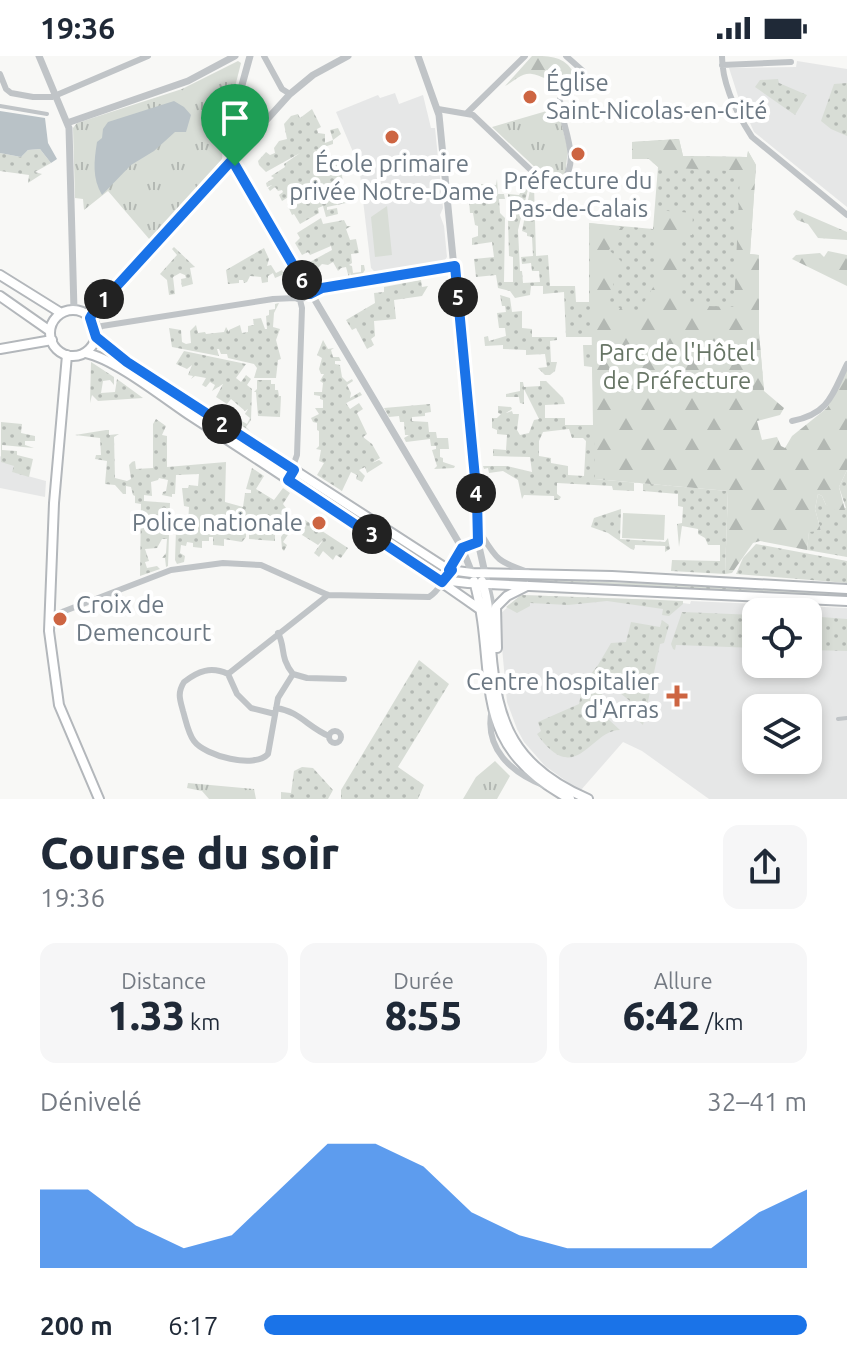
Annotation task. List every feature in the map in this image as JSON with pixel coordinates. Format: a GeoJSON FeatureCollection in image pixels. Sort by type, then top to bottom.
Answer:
{"type":"FeatureCollection","features":[{"type":"Feature","properties":{"kind":"main road"},"geometry":{"type":"LineString","coordinates":[[0,275],[61,313]]}},
{"type":"Feature","properties":{"kind":"main road"},"geometry":{"type":"LineString","coordinates":[[0,296],[51,336],[58,350],[67,355],[86,353],[116,367],[441,580],[470,603],[485,610]]}},
{"type":"Feature","properties":{"kind":"main road"},"geometry":{"type":"LineString","coordinates":[[51,336],[54,320],[61,313],[74,310],[90,318],[96,333],[127,362],[447,569],[472,573],[532,573],[847,589]]}},
{"type":"Feature","properties":{"kind":"main road"},"geometry":{"type":"LineString","coordinates":[[86,353],[96,333]]}},
{"type":"Feature","properties":{"kind":"main road"},"geometry":{"type":"LineString","coordinates":[[0,349],[51,336]]}},
{"type":"Feature","properties":{"kind":"main road"},"geometry":{"type":"LineString","coordinates":[[67,355],[54,491],[49,617],[59,705],[99,799]]}},
{"type":"Feature","properties":{"kind":"main road"},"geometry":{"type":"LineString","coordinates":[[472,573],[482,584],[498,704],[514,742],[555,783],[588,799]]}},
{"type":"Feature","properties":{"kind":"main road"},"geometry":{"type":"LineString","coordinates":[[441,580],[847,601]]}},
{"type":"Feature","properties":{"kind":"main road"},"geometry":{"type":"LineString","coordinates":[[527,586],[501,601],[495,616],[502,699],[512,728],[531,762]]}},
{"type":"Feature","properties":{"kind":"main road"},"geometry":{"type":"LineString","coordinates":[[485,610],[488,691],[492,709],[511,750],[530,771],[570,799]]}},
{"type":"Feature","properties":{"kind":"street"},"geometry":{"type":"LineString","coordinates":[[39,56],[58,95],[67,123],[74,310]]}},
{"type":"Feature","properties":{"kind":"street"},"geometry":{"type":"LineString","coordinates":[[0,74],[11,93],[33,97],[58,95],[148,56]]}},
{"type":"Feature","properties":{"kind":"street"},"geometry":{"type":"LineString","coordinates":[[67,123],[183,83],[235,56]]}},
{"type":"Feature","properties":{"kind":"street"},"geometry":{"type":"LineString","coordinates":[[250,56],[229,132],[228,149],[232,160],[462,548],[472,573]]}},
{"type":"Feature","properties":{"kind":"street"},"geometry":{"type":"LineString","coordinates":[[264,56],[282,89],[290,94]]}},
{"type":"Feature","properties":{"kind":"street"},"geometry":{"type":"LineString","coordinates":[[90,318],[290,94],[313,75],[348,56]]}},
{"type":"Feature","properties":{"kind":"street"},"geometry":{"type":"LineString","coordinates":[[418,56],[438,109],[455,266],[478,542],[485,573],[482,584]]}},
{"type":"Feature","properties":{"kind":"street"},"geometry":{"type":"LineString","coordinates":[[468,112],[525,56]]}},
{"type":"Feature","properties":{"kind":"street"},"geometry":{"type":"LineString","coordinates":[[438,109],[468,112],[536,175],[561,181],[568,173],[570,146],[559,102],[583,71],[566,56]]}},
{"type":"Feature","properties":{"kind":"street"},"geometry":{"type":"LineString","coordinates":[[722,56],[722,65],[742,122],[758,143],[847,215]]}},
{"type":"Feature","properties":{"kind":"street"},"geometry":{"type":"LineString","coordinates":[[722,65],[791,62]]}},
{"type":"Feature","properties":{"kind":"street"},"geometry":{"type":"LineString","coordinates":[[0,106],[47,114]]}},
{"type":"Feature","properties":{"kind":"street"},"geometry":{"type":"LineString","coordinates":[[96,333],[102,326],[273,299],[300,300],[322,288],[455,266]]}},
{"type":"Feature","properties":{"kind":"street"},"geometry":{"type":"LineString","coordinates":[[288,480],[297,455],[300,300]]}},
{"type":"Feature","properties":{"kind":"street"},"geometry":{"type":"LineString","coordinates":[[792,421],[813,416],[827,405],[847,364]]}},
{"type":"Feature","properties":{"kind":"street"},"geometry":{"type":"LineString","coordinates":[[478,529],[498,559],[532,573]]}},
{"type":"Feature","properties":{"kind":"street"},"geometry":{"type":"LineString","coordinates":[[49,617],[171,570],[208,563],[256,564],[328,595],[429,597],[436,592],[462,548],[478,542]]}},
{"type":"Feature","properties":{"kind":"street"},"geometry":{"type":"LineString","coordinates":[[228,674],[328,595]]}},
{"type":"Feature","properties":{"kind":"street"},"geometry":{"type":"LineString","coordinates":[[278,633],[284,661],[293,674],[307,678],[344,679]]}},
{"type":"Feature","properties":{"kind":"street"},"geometry":{"type":"LineString","coordinates":[[293,674],[281,689],[276,711],[271,746],[263,759],[218,756],[202,748],[188,730],[179,697],[180,689],[188,679],[201,672],[215,670],[228,674],[237,694],[251,708],[276,711],[296,713],[329,736]]}},
{"type":"Feature","properties":{"kind":"street"},"geometry":{"type":"LineString","coordinates":[[838,719],[847,718]]}},
{"type":"Feature","properties":{"kind":"shaded area"},"geometry":{"type":"Polygon","coordinates":[[[797,61],[847,69],[847,207],[754,132],[729,68],[796,67],[797,61]]]}},
{"type":"Feature","properties":{"kind":"shaded area"},"geometry":{"type":"Polygon","coordinates":[[[395,93],[399,104],[423,95],[431,128],[435,128],[443,208],[440,215],[447,257],[445,260],[376,273],[371,268],[359,166],[336,112],[378,95],[380,98],[395,93]]]}},
{"type":"Feature","properties":{"kind":"shaded area"},"geometry":{"type":"Polygon","coordinates":[[[174,101],[191,115],[186,132],[175,132],[154,151],[131,165],[102,195],[95,176],[95,156],[97,142],[102,138],[108,122],[174,101]]]}},
{"type":"Feature","properties":{"kind":"shaded area"},"geometry":{"type":"Polygon","coordinates":[[[0,111],[45,118],[48,143],[57,159],[51,163],[40,149],[28,150],[21,157],[0,153],[0,111]]]}},
{"type":"Feature","properties":{"kind":"shaded area"},"geometry":{"type":"Polygon","coordinates":[[[0,456],[14,466],[13,472],[46,481],[45,497],[0,488],[0,456]]]}},
{"type":"Feature","properties":{"kind":"shaded area","name":"Centre hospitalier d'Arras"},"geometry":{"type":"Polygon","coordinates":[[[521,595],[690,604],[691,601],[742,603],[742,678],[822,678],[822,607],[847,608],[847,799],[709,799],[642,751],[623,742],[581,790],[545,766],[524,742],[507,702],[499,615],[521,595]]]}},
{"type":"Feature","properties":{"kind":"green space"},"geometry":{"type":"Polygon","coordinates":[[[532,56],[561,60],[574,73],[573,79],[563,86],[555,86],[552,79],[528,74],[505,86],[532,56]]]}},
{"type":"Feature","properties":{"kind":"green space"},"geometry":{"type":"Polygon","coordinates":[[[238,61],[241,63],[223,135],[222,164],[150,240],[108,191],[84,210],[83,199],[75,198],[73,128],[77,123],[182,89],[238,61]]]}},
{"type":"Feature","properties":{"kind":"green space"},"geometry":{"type":"Polygon","coordinates":[[[778,79],[779,83],[807,95],[795,115],[755,87],[760,80],[778,79]]]}},
{"type":"Feature","properties":{"kind":"green space"},"geometry":{"type":"Polygon","coordinates":[[[847,83],[847,136],[821,121],[834,84],[847,83]]]}},
{"type":"Feature","properties":{"kind":"green space"},"geometry":{"type":"Polygon","coordinates":[[[557,108],[568,149],[565,176],[555,179],[540,172],[492,127],[557,108]]]}},
{"type":"Feature","properties":{"kind":"green space"},"geometry":{"type":"Polygon","coordinates":[[[312,109],[321,127],[317,129],[318,133],[325,134],[325,143],[333,140],[333,144],[312,151],[327,147],[330,166],[340,163],[343,182],[334,185],[344,188],[346,203],[327,207],[327,210],[337,208],[338,214],[326,217],[323,206],[318,208],[319,213],[300,224],[287,204],[293,201],[290,196],[282,201],[279,195],[282,190],[278,191],[275,187],[270,191],[268,188],[272,185],[267,187],[266,183],[300,153],[266,172],[258,161],[266,152],[270,155],[275,153],[274,148],[279,141],[287,139],[284,124],[291,116],[298,114],[300,118],[312,109]]]}},
{"type":"Feature","properties":{"kind":"green space"},"geometry":{"type":"Polygon","coordinates":[[[338,128],[341,134],[333,140],[330,130],[338,128]]]}},
{"type":"Feature","properties":{"kind":"green space","name":"Parc de l'Hôtel de Préfecture"},"geometry":{"type":"Polygon","coordinates":[[[679,139],[683,156],[747,157],[748,151],[756,165],[750,254],[759,255],[759,333],[764,392],[595,452],[595,479],[639,483],[634,483],[634,491],[613,490],[612,486],[557,483],[559,500],[554,500],[554,496],[524,495],[522,499],[518,480],[503,471],[489,473],[488,468],[484,469],[483,466],[507,466],[532,472],[530,457],[493,456],[493,449],[506,450],[507,435],[497,434],[497,430],[492,428],[492,418],[501,414],[498,413],[498,406],[511,407],[506,413],[512,411],[519,414],[517,430],[520,435],[529,433],[534,420],[539,419],[524,389],[524,404],[520,403],[519,397],[506,397],[506,394],[520,391],[520,382],[524,387],[540,386],[540,381],[546,381],[563,398],[565,404],[545,405],[545,418],[565,418],[565,425],[593,425],[592,367],[584,366],[583,345],[592,345],[592,337],[566,337],[564,292],[543,294],[543,286],[531,286],[530,295],[515,298],[510,291],[498,288],[496,275],[476,277],[474,259],[494,257],[492,242],[472,245],[472,238],[478,236],[478,226],[475,225],[473,213],[470,213],[469,200],[482,199],[481,184],[496,185],[497,179],[498,194],[504,194],[505,199],[499,199],[500,213],[505,218],[504,282],[513,282],[508,219],[514,214],[515,200],[508,199],[508,194],[519,195],[525,185],[529,185],[518,230],[520,271],[523,283],[540,282],[539,271],[532,271],[531,263],[522,264],[521,257],[533,256],[532,237],[522,231],[531,185],[534,185],[536,256],[548,255],[550,286],[575,286],[576,302],[589,302],[589,223],[653,229],[658,167],[649,159],[632,159],[632,142],[679,139]],[[569,429],[543,432],[539,441],[539,456],[551,458],[551,463],[568,466],[568,475],[584,476],[586,441],[572,438],[569,429]]]}},
{"type":"Feature","properties":{"kind":"green space","name":"Parc de l'Hôtel de Préfecture"},"geometry":{"type":"Polygon","coordinates":[[[679,139],[683,156],[747,157],[748,151],[756,165],[750,254],[759,255],[759,333],[764,391],[784,408],[780,415],[757,421],[762,440],[777,437],[785,448],[792,436],[827,408],[847,370],[847,470],[839,487],[845,510],[840,513],[826,505],[818,494],[815,509],[821,531],[809,532],[807,550],[760,541],[753,543],[732,573],[725,574],[728,491],[595,479],[589,223],[624,227],[609,250],[621,261],[608,301],[637,314],[658,279],[655,210],[693,213],[692,235],[680,236],[678,279],[681,305],[734,307],[740,176],[730,171],[658,167],[649,159],[632,159],[632,142],[679,139]]]}},
{"type":"Feature","properties":{"kind":"green space"},"geometry":{"type":"Polygon","coordinates":[[[40,149],[51,163],[35,172],[42,174],[28,183],[29,175],[0,171],[0,153],[21,157],[28,150],[40,149]]]}},
{"type":"Feature","properties":{"kind":"green space"},"geometry":{"type":"Polygon","coordinates":[[[387,206],[392,255],[375,257],[371,217],[387,206]]]}},
{"type":"Feature","properties":{"kind":"green space"},"geometry":{"type":"Polygon","coordinates":[[[796,210],[847,232],[847,240],[818,238],[808,224],[797,220],[793,214],[796,210]]]}},
{"type":"Feature","properties":{"kind":"green space"},"geometry":{"type":"Polygon","coordinates":[[[321,218],[323,224],[344,220],[347,226],[351,226],[346,229],[350,240],[356,239],[359,253],[351,254],[352,263],[349,265],[353,273],[361,272],[361,265],[364,265],[361,276],[351,277],[350,272],[349,278],[346,267],[338,271],[333,262],[318,268],[320,276],[308,278],[317,272],[308,263],[332,250],[331,246],[302,255],[295,243],[300,238],[297,233],[321,218]]]}},
{"type":"Feature","properties":{"kind":"green space"},"geometry":{"type":"Polygon","coordinates":[[[174,247],[195,267],[190,268],[193,284],[182,287],[181,279],[186,278],[180,273],[173,277],[175,294],[169,295],[167,280],[160,274],[177,255],[172,249],[174,247]]]}},
{"type":"Feature","properties":{"kind":"green space"},"geometry":{"type":"Polygon","coordinates":[[[264,248],[269,259],[267,266],[271,265],[276,273],[282,270],[289,272],[275,278],[273,273],[268,276],[268,282],[262,283],[261,277],[250,276],[247,282],[239,280],[239,283],[228,284],[226,270],[264,248]]]}},
{"type":"Feature","properties":{"kind":"green space"},"geometry":{"type":"Polygon","coordinates":[[[828,251],[847,255],[847,286],[792,259],[796,255],[820,253],[824,257],[828,251]]]}},
{"type":"Feature","properties":{"kind":"green space"},"geometry":{"type":"Polygon","coordinates":[[[421,280],[422,287],[428,286],[422,296],[394,300],[396,319],[374,321],[375,336],[371,339],[374,345],[367,349],[356,328],[352,330],[346,320],[375,303],[374,293],[384,292],[384,287],[421,280]]]}},
{"type":"Feature","properties":{"kind":"green space"},"geometry":{"type":"Polygon","coordinates":[[[500,295],[510,298],[512,312],[522,311],[522,328],[532,329],[532,337],[557,337],[557,340],[550,341],[551,362],[557,362],[555,371],[550,375],[545,375],[538,368],[547,367],[545,354],[526,355],[526,350],[503,349],[503,345],[485,346],[484,337],[488,336],[489,341],[506,336],[505,328],[499,328],[497,313],[506,312],[500,295]]]}},
{"type":"Feature","properties":{"kind":"green space"},"geometry":{"type":"Polygon","coordinates":[[[279,303],[274,313],[273,327],[280,329],[276,340],[281,359],[278,360],[276,378],[254,378],[257,368],[254,364],[228,358],[219,349],[219,356],[172,347],[169,328],[181,330],[182,342],[186,344],[191,343],[190,331],[196,325],[198,333],[206,334],[224,332],[226,327],[229,332],[240,325],[242,333],[248,332],[248,326],[254,325],[253,319],[261,318],[267,329],[266,316],[279,303]]]}},
{"type":"Feature","properties":{"kind":"green space"},"geometry":{"type":"Polygon","coordinates":[[[323,340],[328,349],[334,348],[331,350],[333,357],[339,357],[341,361],[335,361],[335,364],[340,365],[342,377],[347,382],[353,381],[347,385],[350,398],[360,392],[362,395],[346,403],[350,409],[359,403],[363,409],[357,413],[367,434],[363,437],[372,444],[380,458],[372,463],[379,460],[383,463],[367,473],[365,467],[359,470],[365,476],[362,482],[351,472],[342,491],[317,475],[324,463],[319,461],[321,450],[316,449],[319,446],[317,423],[311,418],[319,414],[315,408],[323,408],[323,400],[314,392],[322,392],[323,383],[320,381],[324,374],[319,369],[322,358],[317,355],[323,340]]]}},
{"type":"Feature","properties":{"kind":"green space"},"geometry":{"type":"Polygon","coordinates":[[[184,351],[246,364],[236,378],[241,382],[246,375],[251,379],[247,385],[252,389],[251,420],[246,427],[250,431],[238,423],[240,420],[247,424],[250,418],[245,414],[248,409],[245,411],[231,399],[227,404],[216,397],[223,384],[212,391],[215,385],[210,382],[206,387],[202,385],[206,378],[195,376],[191,379],[193,376],[188,375],[192,365],[187,369],[176,364],[184,351]]]}},
{"type":"Feature","properties":{"kind":"green space"},"geometry":{"type":"Polygon","coordinates":[[[91,362],[114,377],[114,385],[110,380],[103,381],[101,393],[115,392],[117,379],[143,398],[98,401],[92,395],[90,403],[91,362]]]}},
{"type":"Feature","properties":{"kind":"green space"},"geometry":{"type":"Polygon","coordinates":[[[257,380],[271,380],[271,384],[275,384],[275,390],[281,396],[280,417],[258,416],[254,392],[257,380]]]}},
{"type":"Feature","properties":{"kind":"green space"},"geometry":{"type":"Polygon","coordinates":[[[430,404],[431,412],[412,417],[412,421],[428,422],[429,432],[436,432],[437,438],[448,438],[449,449],[440,449],[440,457],[454,468],[434,469],[437,466],[432,450],[436,446],[431,446],[430,439],[406,442],[404,438],[409,435],[405,435],[404,422],[400,422],[399,416],[389,417],[384,408],[430,404]]]}},
{"type":"Feature","properties":{"kind":"green space"},"geometry":{"type":"Polygon","coordinates":[[[156,419],[166,426],[162,435],[167,436],[167,467],[226,462],[225,502],[243,507],[245,493],[251,493],[246,489],[252,468],[264,476],[256,489],[274,500],[283,488],[290,493],[283,504],[289,512],[276,533],[271,533],[275,535],[275,541],[249,539],[249,526],[246,526],[246,537],[242,542],[224,539],[224,546],[213,545],[213,537],[209,537],[209,541],[202,541],[202,548],[193,547],[193,543],[187,542],[186,546],[181,545],[184,562],[177,564],[176,530],[181,530],[185,525],[193,526],[188,523],[189,507],[184,506],[182,488],[198,486],[199,474],[176,475],[175,494],[172,497],[162,495],[168,480],[159,478],[151,482],[152,496],[144,495],[144,501],[170,503],[168,566],[162,558],[166,553],[167,539],[162,539],[157,548],[145,549],[149,561],[145,562],[147,568],[157,566],[160,569],[140,576],[141,504],[135,503],[131,487],[126,486],[126,494],[123,494],[115,485],[105,484],[107,461],[95,459],[96,455],[101,455],[100,438],[75,435],[106,430],[109,430],[109,435],[119,434],[114,437],[115,478],[127,481],[131,479],[129,465],[132,462],[135,461],[136,469],[153,468],[153,424],[156,419]]]}},
{"type":"Feature","properties":{"kind":"green space"},"geometry":{"type":"Polygon","coordinates":[[[1,422],[22,424],[21,433],[35,436],[35,441],[25,441],[25,445],[34,448],[2,445],[2,450],[17,451],[17,455],[33,459],[29,477],[12,472],[14,466],[1,462],[1,422]]]}},
{"type":"Feature","properties":{"kind":"green space"},"geometry":{"type":"Polygon","coordinates":[[[847,470],[847,557],[807,550],[809,531],[821,531],[815,509],[818,494],[826,505],[846,508],[839,487],[847,470]]]}},
{"type":"Feature","properties":{"kind":"green space"},"geometry":{"type":"Polygon","coordinates":[[[643,483],[728,491],[725,574],[671,571],[672,560],[720,561],[720,545],[708,545],[705,538],[698,534],[698,529],[682,526],[679,547],[677,524],[682,523],[683,507],[678,506],[678,494],[643,491],[643,483]]]}},
{"type":"Feature","properties":{"kind":"green space"},"geometry":{"type":"Polygon","coordinates":[[[621,509],[620,539],[665,542],[668,538],[670,549],[665,552],[665,546],[635,545],[634,550],[608,533],[591,527],[594,518],[621,509]]]}},
{"type":"Feature","properties":{"kind":"green space"},"geometry":{"type":"Polygon","coordinates":[[[623,513],[665,515],[664,540],[622,538],[623,513]]]}},
{"type":"Feature","properties":{"kind":"green space"},"geometry":{"type":"Polygon","coordinates":[[[296,514],[348,548],[341,558],[336,555],[333,560],[323,551],[319,557],[314,553],[324,539],[318,545],[302,535],[305,529],[296,523],[283,542],[287,545],[284,551],[281,537],[296,514]]]}},
{"type":"Feature","properties":{"kind":"green space"},"geometry":{"type":"Polygon","coordinates":[[[756,544],[847,561],[847,583],[736,574],[743,558],[756,544]]]}},
{"type":"Feature","properties":{"kind":"green space"},"geometry":{"type":"Polygon","coordinates":[[[493,578],[807,589],[847,593],[847,598],[519,582],[493,578]]]}},
{"type":"Feature","properties":{"kind":"green space"},"geometry":{"type":"Polygon","coordinates":[[[521,595],[683,601],[683,604],[669,616],[662,615],[663,609],[607,601],[568,605],[530,603],[517,613],[506,607],[521,595]]]}},
{"type":"Feature","properties":{"kind":"green space"},"geometry":{"type":"Polygon","coordinates":[[[682,612],[742,614],[742,647],[676,645],[675,650],[671,644],[682,612]]]}},
{"type":"Feature","properties":{"kind":"green space"},"geometry":{"type":"Polygon","coordinates":[[[822,617],[847,619],[847,651],[822,650],[822,617]]]}},
{"type":"Feature","properties":{"kind":"green space"},"geometry":{"type":"Polygon","coordinates":[[[662,620],[669,625],[664,643],[660,644],[643,725],[633,716],[635,712],[625,707],[630,701],[610,685],[593,705],[620,730],[609,732],[572,757],[562,757],[551,750],[537,734],[541,731],[538,722],[579,704],[583,684],[611,643],[626,642],[631,622],[660,627],[662,620]]]}},
{"type":"Feature","properties":{"kind":"green space"},"geometry":{"type":"Polygon","coordinates":[[[419,660],[449,684],[398,767],[424,785],[418,799],[341,799],[341,790],[419,660]]]}},
{"type":"Feature","properties":{"kind":"green space"},"geometry":{"type":"Polygon","coordinates":[[[495,761],[510,776],[497,799],[463,799],[476,777],[495,761]]]}},
{"type":"Feature","properties":{"kind":"green space"},"geometry":{"type":"Polygon","coordinates":[[[302,767],[313,768],[333,790],[328,799],[281,799],[281,792],[291,793],[294,771],[302,767]]]}},
{"type":"Feature","properties":{"kind":"green space"},"geometry":{"type":"Polygon","coordinates":[[[188,783],[254,789],[256,799],[209,799],[202,791],[187,788],[188,783]]]}},
{"type":"Feature","properties":{"kind":"place","name":"Église Saint-Nicolas-en-Cité"},"geometry":{"type":"Point","coordinates":[530,97]}},
{"type":"Feature","properties":{"kind":"place","name":"École primaire privée Notre-Dame"},"geometry":{"type":"Point","coordinates":[392,137]}},
{"type":"Feature","properties":{"kind":"place","name":"Préfecture du Pas-de-Calais"},"geometry":{"type":"Point","coordinates":[578,154]}},
{"type":"Feature","properties":{"kind":"place","name":"Police nationale"},"geometry":{"type":"Point","coordinates":[319,523]}},
{"type":"Feature","properties":{"kind":"place","name":"Croix de Demencourt"},"geometry":{"type":"Point","coordinates":[60,619]}},
{"type":"Feature","properties":{"kind":"place","name":"Centre hospitalier d'Arras"},"geometry":{"type":"Point","coordinates":[677,696]}},
{"type":"Feature","properties":{"kind":"route"},"geometry":{"type":"LineString","coordinates":[[232,160],[235,166],[310,294],[322,288],[455,266],[477,499],[478,542],[462,548],[449,570],[452,570],[442,582],[288,480],[294,470],[127,362],[96,337],[90,318],[97,307],[232,160]]}}]}
